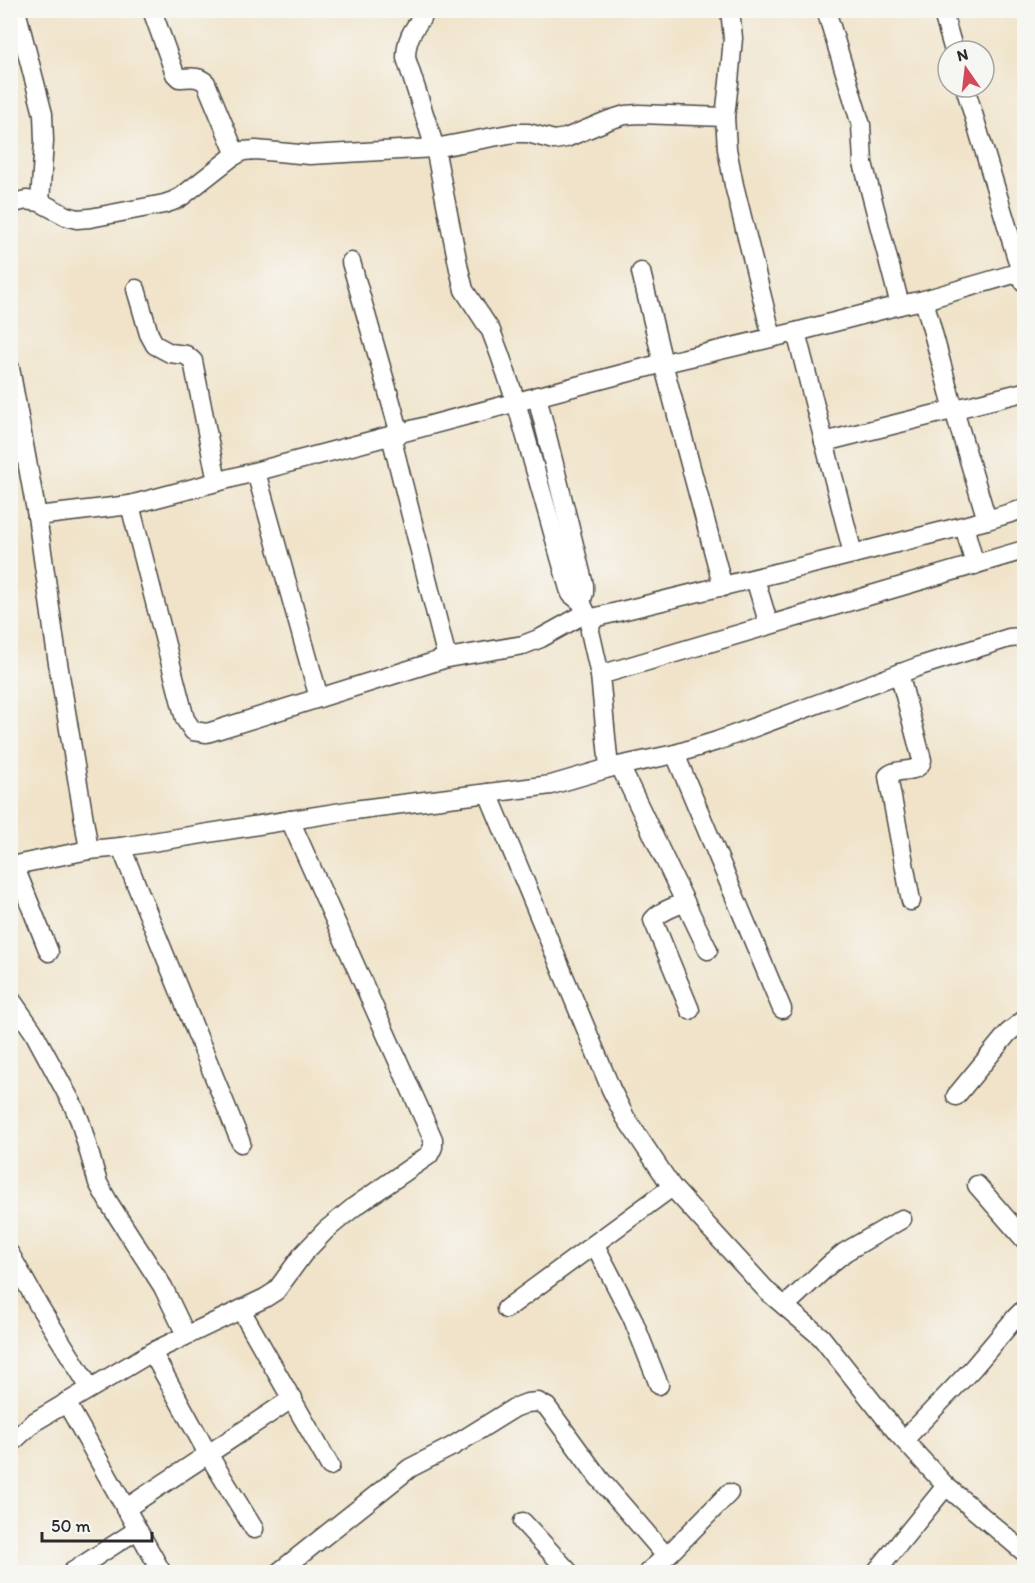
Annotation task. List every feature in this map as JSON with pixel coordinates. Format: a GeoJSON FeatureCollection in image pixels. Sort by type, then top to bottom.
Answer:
{"type":"FeatureCollection","features":[{"type":"Feature","properties":{"kind":"street"},"geometry":{"type":"LineString","coordinates":[[16,10],[43,114],[44,141],[40,202]]}},
{"type":"Feature","properties":{"kind":"street"},"geometry":{"type":"LineString","coordinates":[[427,10],[409,37],[406,58],[435,148],[464,290],[491,331],[516,402],[569,589],[586,613],[597,617],[723,587],[762,602],[969,545],[987,520],[1024,509]]}},
{"type":"Feature","properties":{"kind":"street"},"geometry":{"type":"LineString","coordinates":[[730,10],[733,38],[725,117],[727,149],[772,337]]}},
{"type":"Feature","properties":{"kind":"street"},"geometry":{"type":"LineString","coordinates":[[826,10],[861,125],[863,164],[900,304]]}},
{"type":"Feature","properties":{"kind":"street"},"geometry":{"type":"LineString","coordinates":[[942,10],[950,39]]}},
{"type":"Feature","properties":{"kind":"street"},"geometry":{"type":"LineString","coordinates":[[153,13],[175,74],[179,78],[202,79],[206,83],[236,155]]}},
{"type":"Feature","properties":{"kind":"street"},"geometry":{"type":"LineString","coordinates":[[37,516],[130,505],[663,363],[1023,275],[969,99]]}},
{"type":"Feature","properties":{"kind":"street"},"geometry":{"type":"LineString","coordinates":[[10,204],[26,200],[40,202],[66,216],[77,219],[164,204],[181,197],[232,157],[256,150],[310,155],[435,148],[514,133],[528,133],[560,140],[609,120],[632,115],[725,117]]}},
{"type":"Feature","properties":{"kind":"street"},"geometry":{"type":"LineString","coordinates":[[351,262],[395,435],[447,658]]}},
{"type":"Feature","properties":{"kind":"street"},"geometry":{"type":"LineString","coordinates":[[641,272],[723,587]]}},
{"type":"Feature","properties":{"kind":"street"},"geometry":{"type":"LineString","coordinates":[[136,290],[149,334],[155,345],[170,353],[186,355],[193,361],[217,482]]}},
{"type":"Feature","properties":{"kind":"street"},"geometry":{"type":"LineString","coordinates":[[924,300],[987,520]]}},
{"type":"Feature","properties":{"kind":"street"},"geometry":{"type":"LineString","coordinates":[[796,332],[853,554]]}},
{"type":"Feature","properties":{"kind":"street"},"geometry":{"type":"LineString","coordinates":[[10,368],[14,402],[37,516],[57,657],[89,850]]}},
{"type":"Feature","properties":{"kind":"street"},"geometry":{"type":"LineString","coordinates":[[824,442],[1024,392]]}},
{"type":"Feature","properties":{"kind":"street"},"geometry":{"type":"LineString","coordinates":[[537,396],[584,585],[586,613],[600,675],[614,767],[708,950]]}},
{"type":"Feature","properties":{"kind":"street"},"geometry":{"type":"LineString","coordinates":[[256,472],[319,698]]}},
{"type":"Feature","properties":{"kind":"street"},"geometry":{"type":"LineString","coordinates":[[130,505],[186,719],[193,731],[207,733],[447,658],[523,645],[541,638],[586,613]]}},
{"type":"Feature","properties":{"kind":"street"},"geometry":{"type":"LineString","coordinates":[[600,675],[762,602],[853,554],[969,545],[1024,550]]}},
{"type":"Feature","properties":{"kind":"street"},"geometry":{"type":"LineString","coordinates":[[50,952],[12,866],[89,850],[551,785],[614,767],[675,754],[717,741],[899,674],[1009,638],[1024,639]]}},
{"type":"Feature","properties":{"kind":"street"},"geometry":{"type":"LineString","coordinates":[[899,674],[922,763],[917,768],[891,773],[888,777],[911,901]]}},
{"type":"Feature","properties":{"kind":"street"},"geometry":{"type":"LineString","coordinates":[[675,754],[782,1009]]}},
{"type":"Feature","properties":{"kind":"street"},"geometry":{"type":"LineString","coordinates":[[488,793],[611,1089],[625,1117],[672,1187],[768,1292],[821,1337],[903,1440],[946,1486],[1024,1552]]}},
{"type":"Feature","properties":{"kind":"street"},"geometry":{"type":"LineString","coordinates":[[10,1444],[34,1422],[152,1352],[276,1291],[303,1254],[326,1230],[354,1207],[429,1155],[433,1147],[433,1139],[290,820]]}},
{"type":"Feature","properties":{"kind":"street"},"geometry":{"type":"LineString","coordinates":[[121,847],[241,1143]]}},
{"type":"Feature","properties":{"kind":"street"},"geometry":{"type":"LineString","coordinates":[[685,902],[654,917],[653,920],[690,1010]]}},
{"type":"Feature","properties":{"kind":"street"},"geometry":{"type":"LineString","coordinates":[[10,998],[33,1031],[73,1105],[98,1183],[163,1287],[186,1335]]}},
{"type":"Feature","properties":{"kind":"street"},"geometry":{"type":"LineString","coordinates":[[956,1096],[1008,1033],[1024,1020]]}},
{"type":"Feature","properties":{"kind":"street"},"geometry":{"type":"LineString","coordinates":[[977,1185],[1024,1239]]}},
{"type":"Feature","properties":{"kind":"street"},"geometry":{"type":"LineString","coordinates":[[506,1309],[672,1187]]}},
{"type":"Feature","properties":{"kind":"street"},"geometry":{"type":"LineString","coordinates":[[785,1306],[845,1252],[902,1219]]}},
{"type":"Feature","properties":{"kind":"street"},"geometry":{"type":"LineString","coordinates":[[595,1245],[632,1317],[658,1385]]}},
{"type":"Feature","properties":{"kind":"street"},"geometry":{"type":"LineString","coordinates":[[10,1254],[90,1388]]}},
{"type":"Feature","properties":{"kind":"street"},"geometry":{"type":"LineString","coordinates":[[903,1440],[973,1368],[1024,1309]]}},
{"type":"Feature","properties":{"kind":"street"},"geometry":{"type":"LineString","coordinates":[[241,1310],[330,1466]]}},
{"type":"Feature","properties":{"kind":"street"},"geometry":{"type":"LineString","coordinates":[[152,1352],[208,1454],[254,1529]]}},
{"type":"Feature","properties":{"kind":"street"},"geometry":{"type":"LineString","coordinates":[[125,1509],[292,1398]]}},
{"type":"Feature","properties":{"kind":"street"},"geometry":{"type":"LineString","coordinates":[[66,1402],[161,1571]]}},
{"type":"Feature","properties":{"kind":"street"},"geometry":{"type":"LineString","coordinates":[[279,1572],[410,1468],[453,1446],[514,1408],[538,1402],[547,1407],[599,1478],[666,1556]]}},
{"type":"Feature","properties":{"kind":"street"},"geometry":{"type":"LineString","coordinates":[[876,1572],[946,1486]]}},
{"type":"Feature","properties":{"kind":"street"},"geometry":{"type":"LineString","coordinates":[[648,1572],[729,1492]]}},
{"type":"Feature","properties":{"kind":"street"},"geometry":{"type":"LineString","coordinates":[[523,1522],[569,1572]]}},
{"type":"Feature","properties":{"kind":"street"},"geometry":{"type":"LineString","coordinates":[[72,1572],[137,1530]]}}]}
